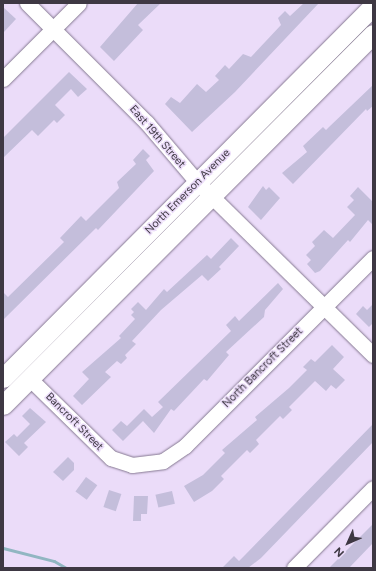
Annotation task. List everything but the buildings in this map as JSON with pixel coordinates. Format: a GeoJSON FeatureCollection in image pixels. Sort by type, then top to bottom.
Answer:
{"type":"FeatureCollection","features":[{"type":"Feature","properties":{"kind":"main road","name":"North Emerson Avenue"},"geometry":{"type":"LineString","coordinates":[[3,378],[373,6]]}},
{"type":"Feature","properties":{"kind":"main road","name":"North Emerson Avenue"},"geometry":{"type":"LineString","coordinates":[[3,405],[373,34]]}},
{"type":"Feature","properties":{"kind":"street","name":"East 19th Street"},"geometry":{"type":"LineString","coordinates":[[26,3],[147,123],[211,196],[373,355]]}},
{"type":"Feature","properties":{"kind":"street"},"geometry":{"type":"LineString","coordinates":[[3,79],[79,3]]}},
{"type":"Feature","properties":{"kind":"street","name":"North Bancroft Street"},"geometry":{"type":"LineString","coordinates":[[145,465],[163,461],[182,450],[373,258]]}},
{"type":"Feature","properties":{"kind":"street","name":"Bancroft Street"},"geometry":{"type":"LineString","coordinates":[[29,378],[104,453],[128,464],[145,465]]}},
{"type":"Feature","properties":{"kind":"street"},"geometry":{"type":"LineString","coordinates":[[294,568],[373,488]]}},
{"type":"Feature","properties":{"kind":"waterway"},"geometry":{"type":"LineString","coordinates":[[3,548],[54,561],[66,568]]}}]}
